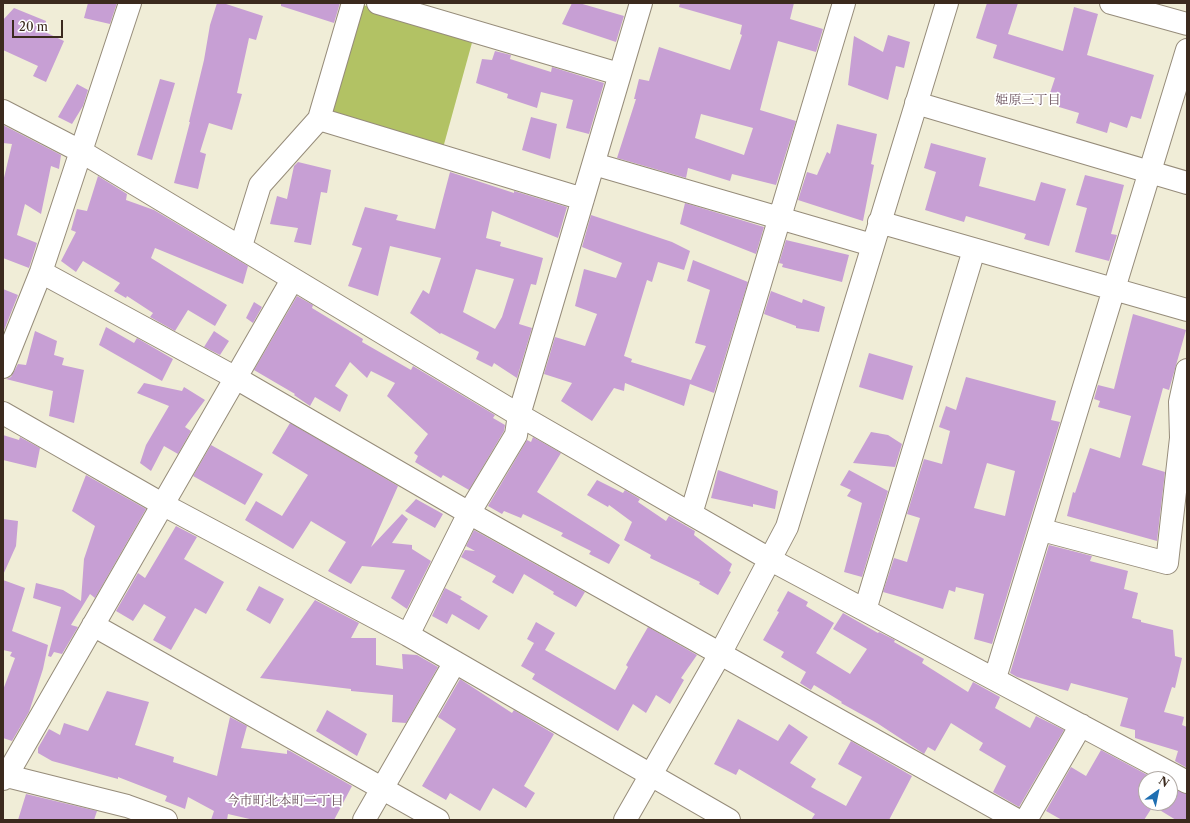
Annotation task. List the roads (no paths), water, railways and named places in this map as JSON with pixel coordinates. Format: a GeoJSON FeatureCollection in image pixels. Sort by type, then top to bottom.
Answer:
{"type":"FeatureCollection","features":[{"type":"Feature","properties":{"kind":"street"},"geometry":{"type":"LineString","coordinates":[[3,366],[41,272],[82,152],[130,3]]}},
{"type":"Feature","properties":{"kind":"street"},"geometry":{"type":"LineString","coordinates":[[241,246],[260,185],[319,119],[353,3]]}},
{"type":"Feature","properties":{"kind":"street"},"geometry":{"type":"LineString","coordinates":[[378,3],[619,74]]}},
{"type":"Feature","properties":{"kind":"street"},"geometry":{"type":"LineString","coordinates":[[408,635],[469,513],[516,435],[519,416],[641,3]]}},
{"type":"Feature","properties":{"kind":"street"},"geometry":{"type":"LineString","coordinates":[[691,514],[844,3]]}},
{"type":"Feature","properties":{"kind":"street"},"geometry":{"type":"LineString","coordinates":[[625,820],[720,654],[771,560],[787,527],[947,3]]}},
{"type":"Feature","properties":{"kind":"street"},"geometry":{"type":"LineString","coordinates":[[1111,3],[1187,24]]}},
{"type":"Feature","properties":{"kind":"street"},"geometry":{"type":"LineString","coordinates":[[995,678],[1042,530],[1187,50]]}},
{"type":"Feature","properties":{"kind":"street"},"geometry":{"type":"LineString","coordinates":[[916,103],[1187,183]]}},
{"type":"Feature","properties":{"kind":"street"},"geometry":{"type":"LineString","coordinates":[[3,111],[82,152],[241,246],[292,280],[519,416],[771,560],[995,678],[1187,782]]}},
{"type":"Feature","properties":{"kind":"street"},"geometry":{"type":"LineString","coordinates":[[319,119],[583,198]]}},
{"type":"Feature","properties":{"kind":"street"},"geometry":{"type":"LineString","coordinates":[[594,164],[872,245]]}},
{"type":"Feature","properties":{"kind":"street"},"geometry":{"type":"LineString","coordinates":[[879,222],[974,250],[1115,288],[1187,310]]}},
{"type":"Feature","properties":{"kind":"street"},"geometry":{"type":"LineString","coordinates":[[866,610],[974,250]]}},
{"type":"Feature","properties":{"kind":"street"},"geometry":{"type":"LineString","coordinates":[[41,272],[236,378],[469,513],[1017,820]]}},
{"type":"Feature","properties":{"kind":"street"},"geometry":{"type":"LineString","coordinates":[[166,820],[127,806],[4,776],[292,280]]}},
{"type":"Feature","properties":{"kind":"street"},"geometry":{"type":"LineString","coordinates":[[1042,530],[1167,563],[1180,438],[1180,402],[1187,370]]}},
{"type":"Feature","properties":{"kind":"street"},"geometry":{"type":"LineString","coordinates":[[3,412],[162,504],[408,635],[649,776],[729,820]]}},
{"type":"Feature","properties":{"kind":"street"},"geometry":{"type":"LineString","coordinates":[[93,625],[438,820]]}},
{"type":"Feature","properties":{"kind":"street"},"geometry":{"type":"LineString","coordinates":[[364,820],[456,662]]}},
{"type":"Feature","properties":{"kind":"street"},"geometry":{"type":"LineString","coordinates":[[1026,820],[1081,725]]}},
{"type":"Feature","properties":{"kind":"district","name":"姫原三丁目"},"geometry":{"type":"Point","coordinates":[1028,100]}},
{"type":"Feature","properties":{"kind":"district","name":"今市町北本町二丁目"},"geometry":{"type":"Point","coordinates":[285,801]}}]}
